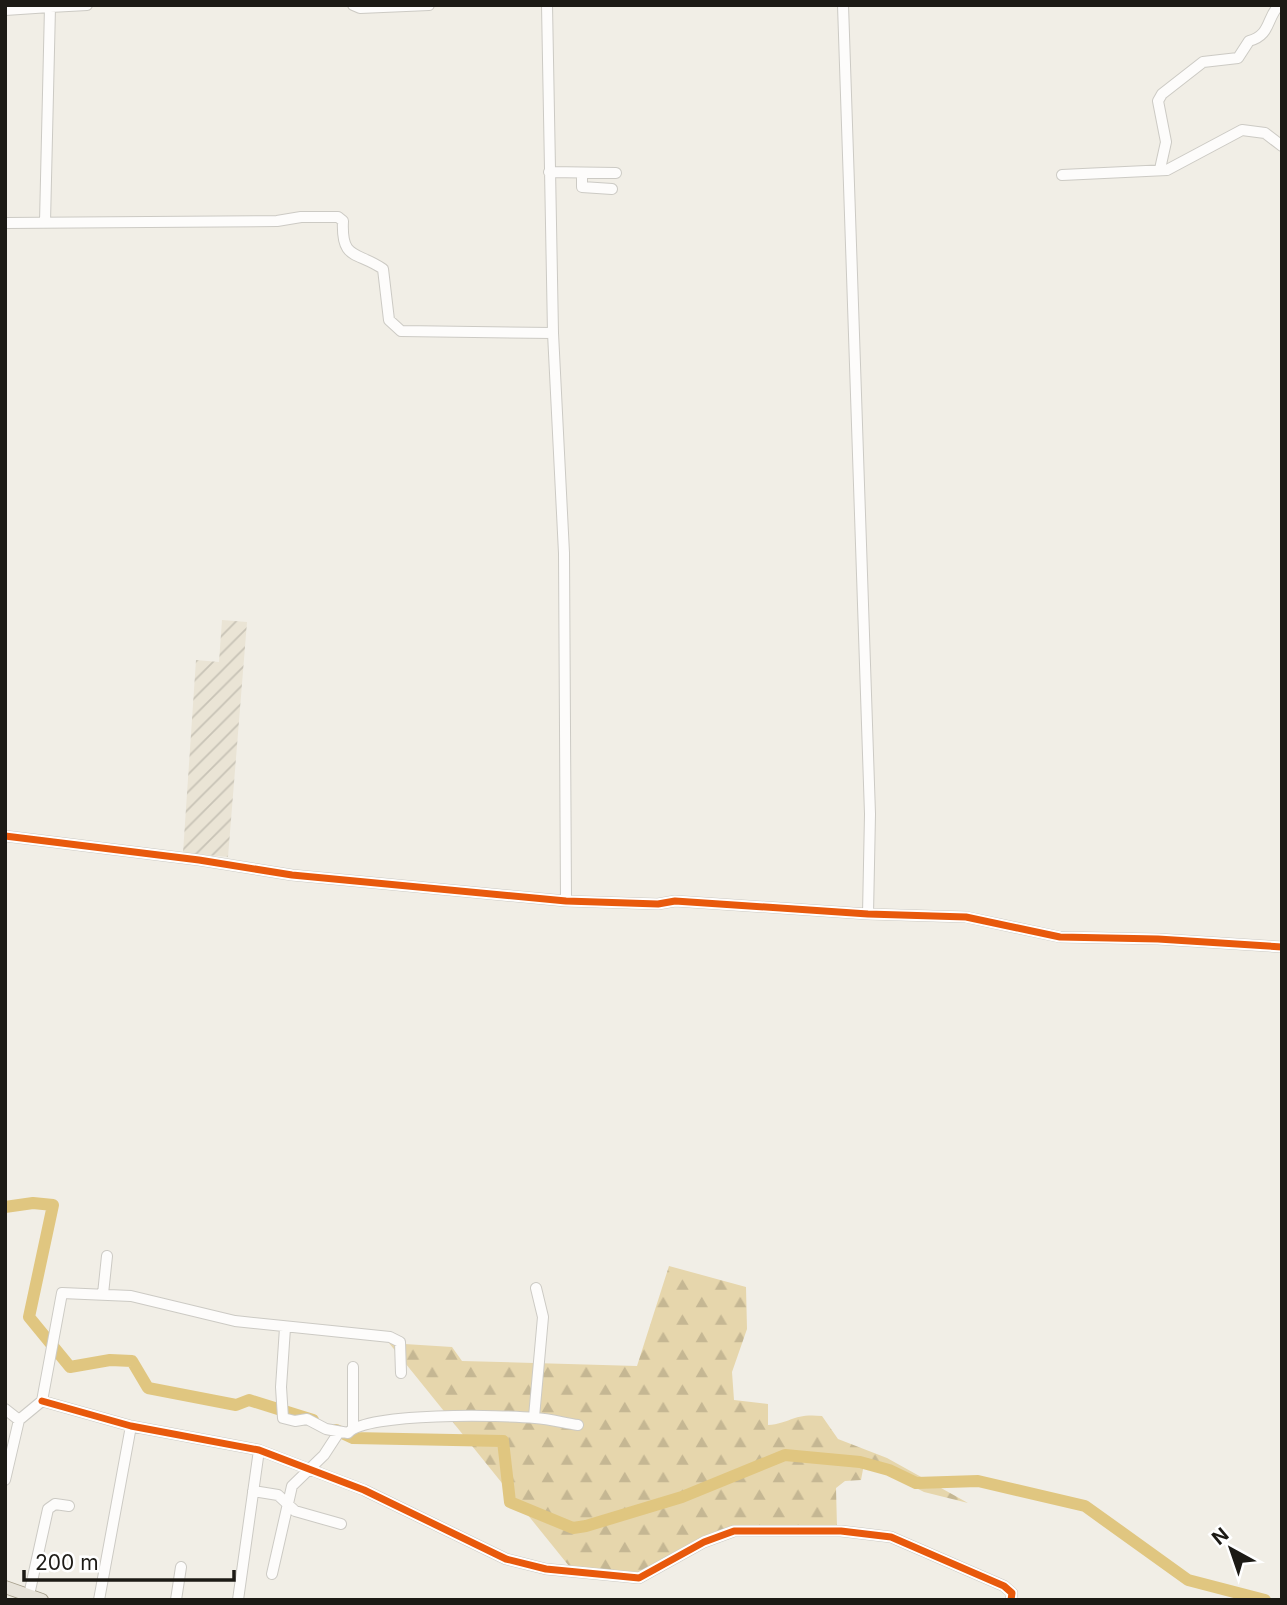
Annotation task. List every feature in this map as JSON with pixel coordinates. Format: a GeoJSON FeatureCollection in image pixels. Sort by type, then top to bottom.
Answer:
{"type":"FeatureCollection","features":[{"type":"Feature","properties":{"kind":"main road"},"geometry":{"type":"LineString","coordinates":[[5,1587],[35,1597]]}},
{"type":"Feature","properties":{"kind":"street"},"geometry":{"type":"LineString","coordinates":[[5,10],[86,5]]}},
{"type":"Feature","properties":{"kind":"street"},"geometry":{"type":"LineString","coordinates":[[353,5],[360,8],[429,5]]}},
{"type":"Feature","properties":{"kind":"street"},"geometry":{"type":"LineString","coordinates":[[547,5],[553,333],[565,553],[566,901]]}},
{"type":"Feature","properties":{"kind":"street"},"geometry":{"type":"LineString","coordinates":[[843,5],[870,814],[868,914]]}},
{"type":"Feature","properties":{"kind":"street"},"geometry":{"type":"LineString","coordinates":[[1160,169],[1166,142],[1158,101],[1162,94],[1203,62],[1238,58],[1249,41],[1259,38],[1268,30],[1279,5]]}},
{"type":"Feature","properties":{"kind":"street"},"geometry":{"type":"LineString","coordinates":[[45,222],[50,6]]}},
{"type":"Feature","properties":{"kind":"street"},"geometry":{"type":"LineString","coordinates":[[1062,175],[1178,167],[1242,130],[1265,133],[1282,146]]}},
{"type":"Feature","properties":{"kind":"street"},"geometry":{"type":"LineString","coordinates":[[549,172],[616,173]]}},
{"type":"Feature","properties":{"kind":"street"},"geometry":{"type":"LineString","coordinates":[[582,174],[582,187],[612,189]]}},
{"type":"Feature","properties":{"kind":"street"},"geometry":{"type":"LineString","coordinates":[[5,223],[277,221],[301,217],[338,217],[343,221],[342,240],[346,250],[383,270],[389,320],[401,331],[553,333]]}},
{"type":"Feature","properties":{"kind":"street"},"geometry":{"type":"LineString","coordinates":[[5,836],[199,860],[292,875],[566,901],[658,904],[675,901],[868,914],[966,917],[1060,937],[1158,939],[1282,947]]}},
{"type":"Feature","properties":{"kind":"street"},"geometry":{"type":"LineString","coordinates":[[103,1294],[107,1256]]}},
{"type":"Feature","properties":{"kind":"street"},"geometry":{"type":"LineString","coordinates":[[534,1418],[543,1317],[536,1287]]}},
{"type":"Feature","properties":{"kind":"street"},"geometry":{"type":"LineString","coordinates":[[5,1480],[19,1420],[42,1401],[62,1293],[131,1296],[235,1321],[285,1328],[298,1326],[339,1334],[390,1337],[400,1342],[401,1373]]}},
{"type":"Feature","properties":{"kind":"street"},"geometry":{"type":"LineString","coordinates":[[285,1328],[281,1408],[284,1418],[295,1421],[307,1419],[326,1429],[347,1431]]}},
{"type":"Feature","properties":{"kind":"street"},"geometry":{"type":"LineString","coordinates":[[347,1431],[353,1367]]}},
{"type":"Feature","properties":{"kind":"street"},"geometry":{"type":"LineString","coordinates":[[42,1401],[131,1426],[259,1450],[364,1490],[506,1559],[538,1567],[639,1578],[704,1542],[734,1531],[841,1531],[891,1538],[1004,1586],[1012,1593],[1011,1600]]}},
{"type":"Feature","properties":{"kind":"street"},"geometry":{"type":"LineString","coordinates":[[5,1409],[19,1420]]}},
{"type":"Feature","properties":{"kind":"street"},"geometry":{"type":"LineString","coordinates":[[272,1574],[292,1486],[347,1431],[375,1420],[534,1418],[578,1425]]}},
{"type":"Feature","properties":{"kind":"street"},"geometry":{"type":"LineString","coordinates":[[99,1600],[131,1426]]}},
{"type":"Feature","properties":{"kind":"street"},"geometry":{"type":"LineString","coordinates":[[238,1600],[259,1450]]}},
{"type":"Feature","properties":{"kind":"street"},"geometry":{"type":"LineString","coordinates":[[253,1491],[278,1496],[295,1511],[341,1524]]}},
{"type":"Feature","properties":{"kind":"street"},"geometry":{"type":"LineString","coordinates":[[35,1597],[48,1509],[55,1504],[69,1506]]}},
{"type":"Feature","properties":{"kind":"street"},"geometry":{"type":"LineString","coordinates":[[176,1600],[181,1567]]}},
{"type":"Feature","properties":{"kind":"shaded area"},"geometry":{"type":"Polygon","coordinates":[[[222,620],[247,622],[228,857],[183,853],[196,660],[219,662],[222,620]]]}},
{"type":"Feature","properties":{"kind":"green space"},"geometry":{"type":"Polygon","coordinates":[[[669,1266],[746,1287],[747,1329],[732,1372],[734,1400],[768,1404],[768,1425],[798,1417],[822,1416],[838,1439],[887,1458],[968,1503],[924,1492],[864,1464],[861,1480],[845,1481],[836,1488],[837,1527],[733,1530],[648,1574],[569,1566],[389,1343],[452,1347],[462,1361],[637,1366],[669,1266]]]}},
{"type":"Feature","properties":{"kind":"waterway"},"geometry":{"type":"LineString","coordinates":[[5,1207],[33,1203],[53,1205],[29,1317],[70,1367],[110,1360],[132,1361],[148,1388],[236,1405],[249,1400],[313,1420]]}},
{"type":"Feature","properties":{"kind":"waterway"},"geometry":{"type":"LineString","coordinates":[[336,1430],[353,1438],[503,1441],[510,1502],[573,1528],[682,1497],[785,1455],[860,1462],[889,1470],[916,1483],[978,1481],[1085,1506],[1188,1580],[1265,1600]]}},
{"type":"Feature","properties":{"kind":"cycle path"},"geometry":{"type":"LineString","coordinates":[[5,836],[199,860],[292,875],[566,901],[658,904],[675,901],[868,914],[966,917],[1060,937],[1158,939],[1282,947]]}},
{"type":"Feature","properties":{"kind":"cycle path"},"geometry":{"type":"LineString","coordinates":[[42,1401],[131,1426],[259,1450],[364,1490],[506,1559],[546,1569],[639,1578],[704,1542],[734,1531],[841,1531],[891,1537],[1004,1586],[1012,1593],[1011,1600]]}}]}
